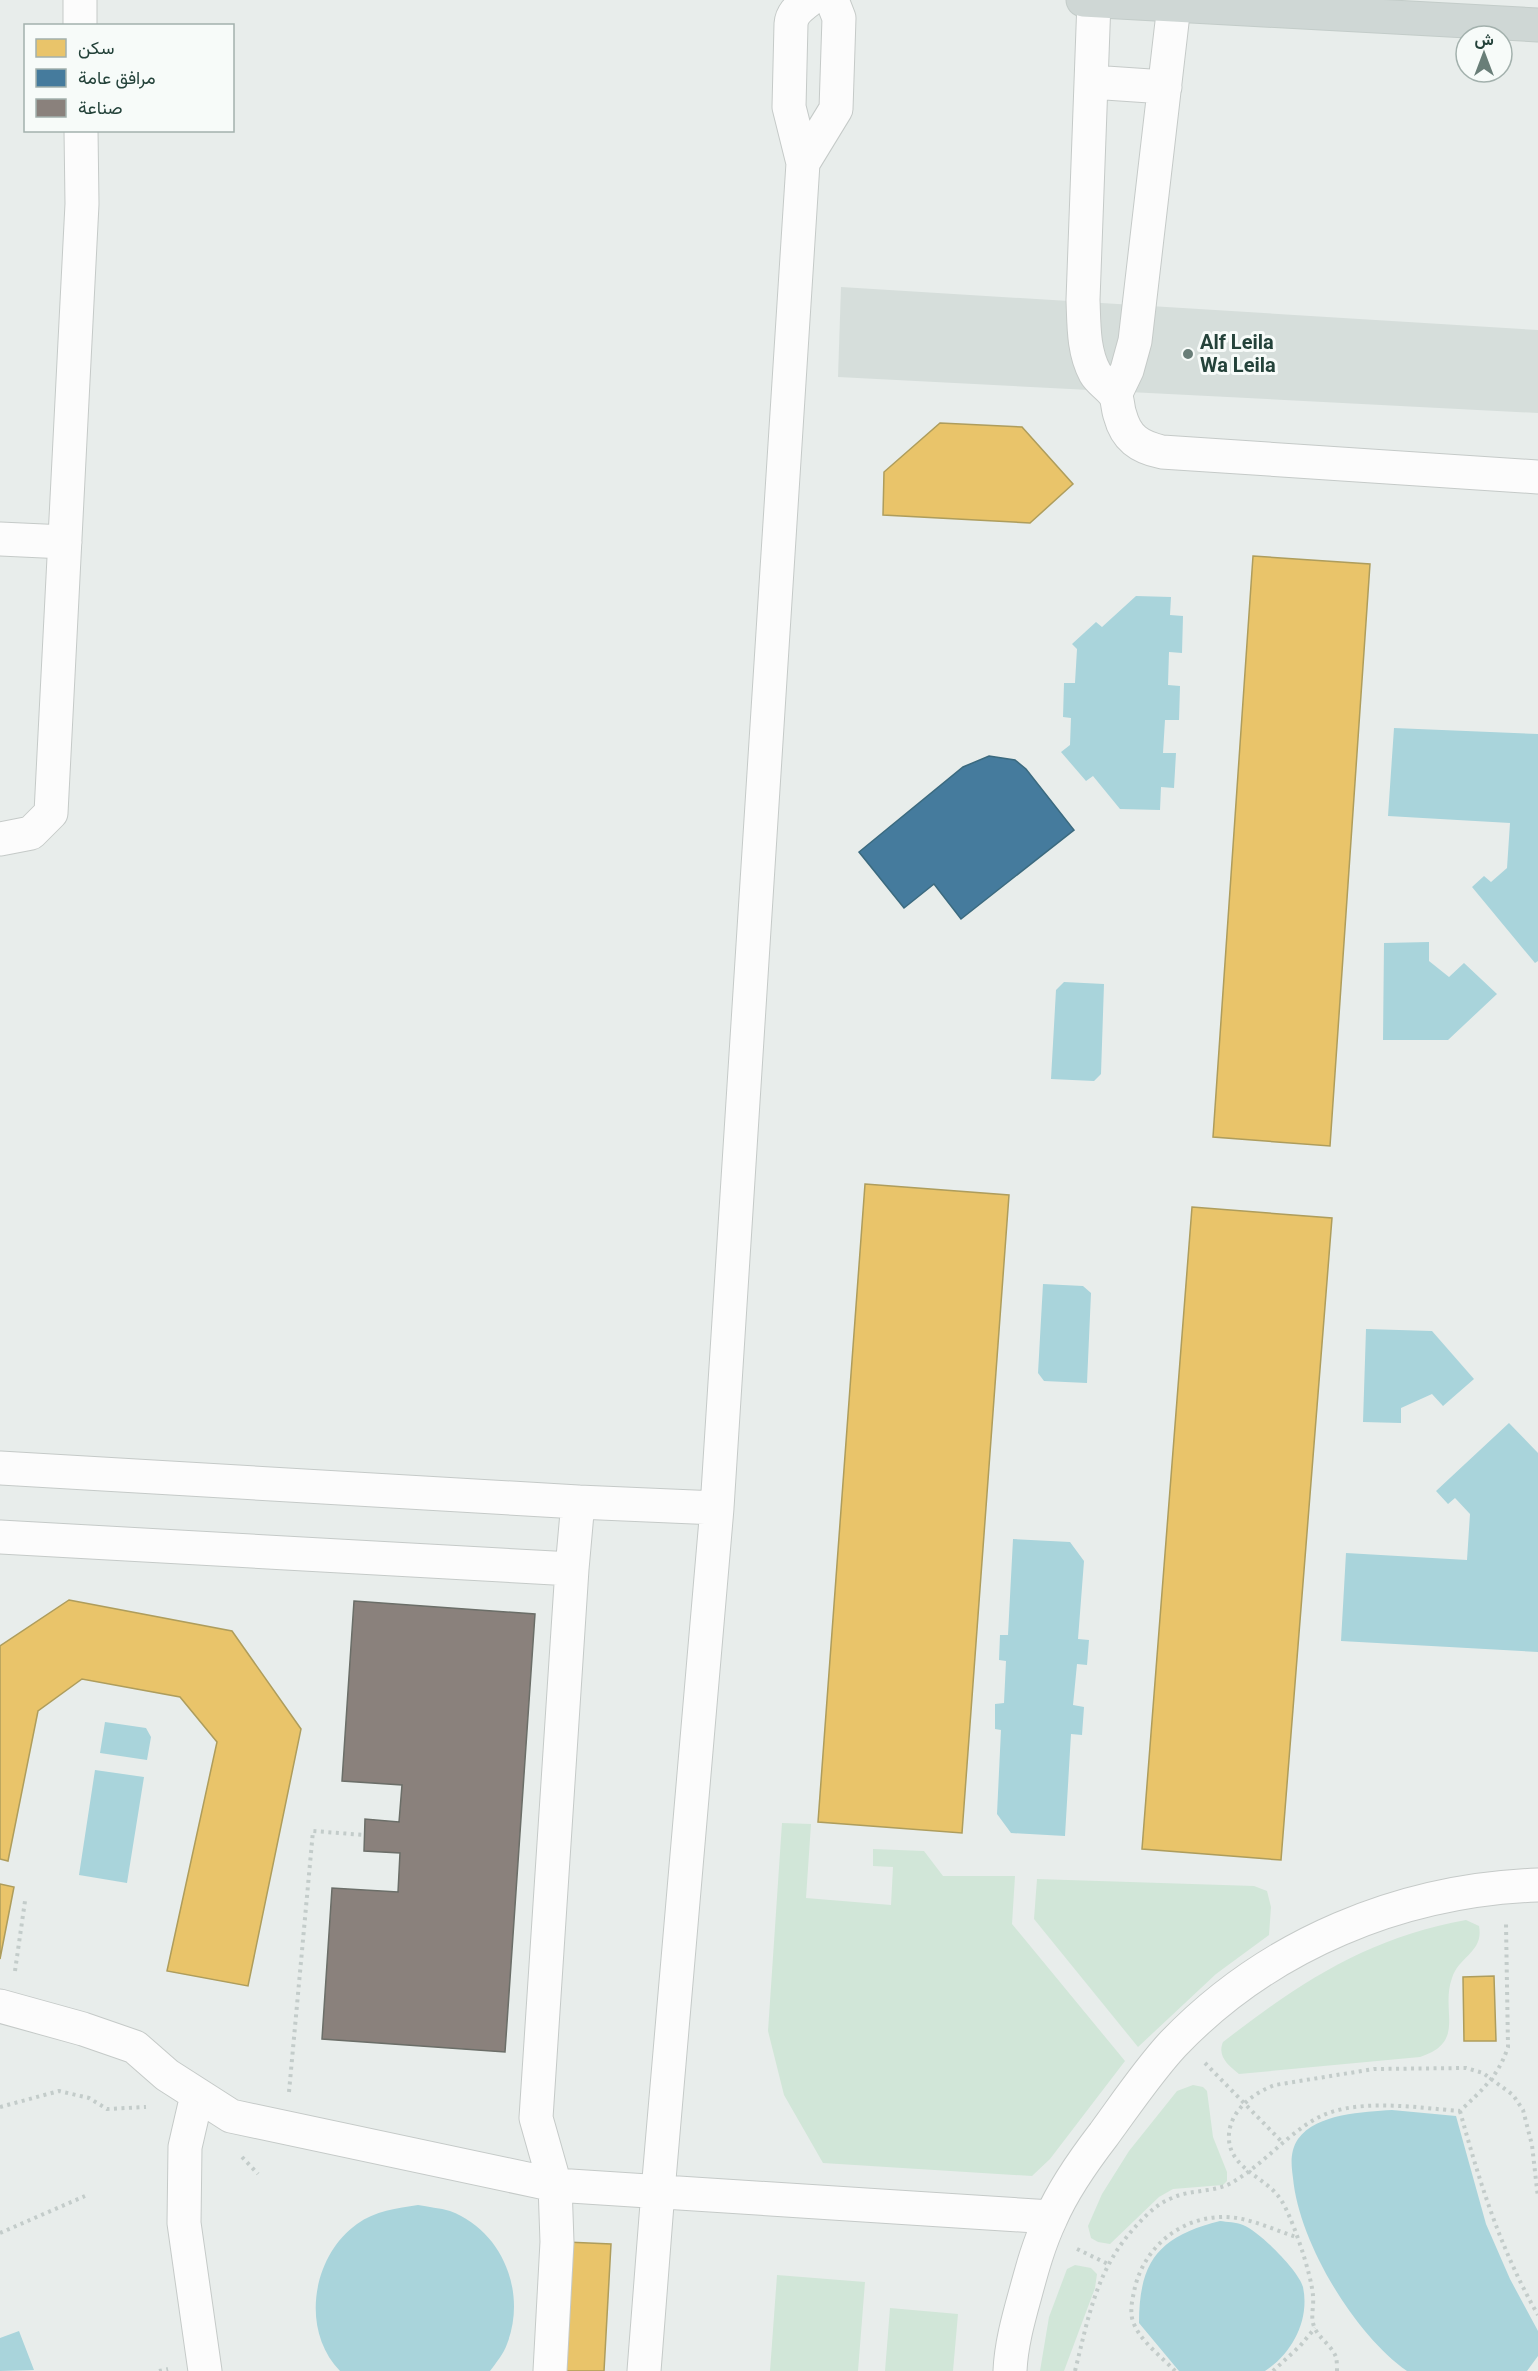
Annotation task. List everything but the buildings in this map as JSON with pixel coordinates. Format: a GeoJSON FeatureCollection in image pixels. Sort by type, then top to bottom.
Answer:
{"type":"FeatureCollection","features":[{"type":"Feature","properties":{"kind":"main road"},"geometry":{"type":"LineString","coordinates":[[1083,0],[1538,25]]}},
{"type":"Feature","properties":{"kind":"street"},"geometry":{"type":"LineString","coordinates":[[80,0],[80,24]]}},
{"type":"Feature","properties":{"kind":"street"},"geometry":{"type":"LineString","coordinates":[[644,2371],[717,1508],[803,163],[789,107],[791,18],[809,0]]}},
{"type":"Feature","properties":{"kind":"street"},"geometry":{"type":"LineString","coordinates":[[803,163],[836,109],[839,18],[832,0]]}},
{"type":"Feature","properties":{"kind":"street"},"geometry":{"type":"LineString","coordinates":[[1094,1],[1083,300],[1085,340],[1095,373],[1115,396],[1124,428],[1128,434],[1146,449],[1162,452],[1538,477]]}},
{"type":"Feature","properties":{"kind":"street"},"geometry":{"type":"LineString","coordinates":[[1115,396],[1127,370],[1135,341],[1174,5]]}},
{"type":"Feature","properties":{"kind":"street"},"geometry":{"type":"LineString","coordinates":[[1091,82],[1165,87]]}},
{"type":"Feature","properties":{"kind":"street"},"geometry":{"type":"LineString","coordinates":[[0,839],[31,833],[51,813],[82,204],[81,132]]}},
{"type":"Feature","properties":{"kind":"street"},"geometry":{"type":"LineString","coordinates":[[0,539],[65,542]]}},
{"type":"Feature","properties":{"kind":"street"},"geometry":{"type":"LineString","coordinates":[[0,1468],[717,1508]]}},
{"type":"Feature","properties":{"kind":"street"},"geometry":{"type":"LineString","coordinates":[[550,2371],[558,2242],[555,2185],[536,2118],[578,1502]]}},
{"type":"Feature","properties":{"kind":"street"},"geometry":{"type":"LineString","coordinates":[[0,1537],[572,1569]]}},
{"type":"Feature","properties":{"kind":"street"},"geometry":{"type":"LineString","coordinates":[[1010,2371],[1019,2317],[1034,2261],[1051,2217],[1082,2164],[1173,2045],[1235,1990],[1298,1949],[1366,1917],[1438,1896],[1511,1886],[1538,1885]]}},
{"type":"Feature","properties":{"kind":"street"},"geometry":{"type":"LineString","coordinates":[[0,2006],[83,2029],[135,2047],[167,2075],[231,2116],[555,2185],[1051,2217]]}},
{"type":"Feature","properties":{"kind":"street"},"geometry":{"type":"LineString","coordinates":[[197,2095],[185,2147],[184,2223],[206,2371]]}},
{"type":"Feature","properties":{"kind":"path"},"geometry":{"type":"LineString","coordinates":[[289,2093],[313,1831],[364,1835]]}},
{"type":"Feature","properties":{"kind":"path"},"geometry":{"type":"LineString","coordinates":[[15,1972],[25,1901]]}},
{"type":"Feature","properties":{"kind":"path"},"geometry":{"type":"LineString","coordinates":[[1075,2371],[1092,2305],[1108,2264],[1124,2238],[1160,2203],[1187,2193],[1229,2185],[1282,2142],[1315,2119],[1347,2108],[1380,2106],[1460,2111],[1493,2079],[1502,2066],[1508,2047],[1507,1928]]}},
{"type":"Feature","properties":{"kind":"path"},"geometry":{"type":"LineString","coordinates":[[1207,2065],[1282,2142]]}},
{"type":"Feature","properties":{"kind":"path"},"geometry":{"type":"LineString","coordinates":[[1337,2371],[1336,2357],[1312,2321],[1313,2296],[1310,2279],[1291,2217],[1280,2197],[1233,2154],[1229,2143],[1229,2130],[1245,2103],[1261,2090],[1275,2085],[1374,2069],[1466,2067],[1493,2079],[1513,2095],[1523,2110],[1532,2145],[1538,2198]]}},
{"type":"Feature","properties":{"kind":"path"},"geometry":{"type":"LineString","coordinates":[[0,2108],[59,2091],[89,2098],[107,2109],[151,2106],[150,2100]]}},
{"type":"Feature","properties":{"kind":"path"},"geometry":{"type":"LineString","coordinates":[[1460,2111],[1493,2218],[1510,2259],[1538,2314]]}},
{"type":"Feature","properties":{"kind":"path"},"geometry":{"type":"LineString","coordinates":[[1532,2145],[1538,2145]]}},
{"type":"Feature","properties":{"kind":"path"},"geometry":{"type":"LineString","coordinates":[[238,2154],[258,2174]]}},
{"type":"Feature","properties":{"kind":"path"},"geometry":{"type":"LineString","coordinates":[[0,2233],[85,2196]]}},
{"type":"Feature","properties":{"kind":"path"},"geometry":{"type":"LineString","coordinates":[[1175,2371],[1145,2340],[1132,2319],[1131,2306],[1138,2278],[1151,2252],[1163,2239],[1178,2229],[1206,2218],[1242,2218],[1296,2238]]}},
{"type":"Feature","properties":{"kind":"path"},"geometry":{"type":"LineString","coordinates":[[1081,2250],[1108,2264]]}},
{"type":"Feature","properties":{"kind":"path"},"geometry":{"type":"LineString","coordinates":[[1273,2371],[1300,2346],[1315,2328]]}},
{"type":"Feature","properties":{"kind":"shaded area","name":"Alf Leila Wa Leila"},"geometry":{"type":"Polygon","coordinates":[[[841,287],[1538,330],[1538,413],[838,377],[841,287]]]}},
{"type":"Feature","properties":{"kind":"green space"},"geometry":{"type":"Polygon","coordinates":[[[782,1823],[811,1824],[806,1898],[891,1905],[893,1867],[873,1866],[873,1849],[924,1851],[943,1876],[1015,1876],[1012,1924],[1125,2061],[1050,2159],[1032,2176],[823,2163],[784,2095],[768,2031],[782,1823]]]}},
{"type":"Feature","properties":{"kind":"green space"},"geometry":{"type":"Polygon","coordinates":[[[1037,1879],[1254,1886],[1267,1891],[1271,1907],[1269,1935],[1216,1974],[1138,2047],[1034,1919],[1037,1879]]]}},
{"type":"Feature","properties":{"kind":"green space"},"geometry":{"type":"Polygon","coordinates":[[[1466,1920],[1479,1926],[1480,1935],[1478,1942],[1452,1978],[1449,1990],[1448,2034],[1443,2043],[1434,2051],[1420,2057],[1239,2074],[1225,2060],[1221,2052],[1223,2042],[1279,2000],[1337,1965],[1398,1938],[1466,1920]]]}},
{"type":"Feature","properties":{"kind":"green space"},"geometry":{"type":"Polygon","coordinates":[[[1193,2085],[1203,2087],[1207,2091],[1213,2137],[1227,2172],[1227,2181],[1223,2185],[1173,2189],[1159,2197],[1110,2244],[1091,2238],[1088,2226],[1102,2194],[1129,2151],[1177,2091],[1193,2085]]]}},
{"type":"Feature","properties":{"kind":"green space"},"geometry":{"type":"Polygon","coordinates":[[[1075,2265],[1091,2268],[1097,2274],[1095,2288],[1064,2371],[1040,2371],[1049,2317],[1067,2269],[1075,2265]]]}},
{"type":"Feature","properties":{"kind":"green space"},"geometry":{"type":"Polygon","coordinates":[[[777,2275],[865,2282],[858,2371],[770,2371],[777,2275]]]}},
{"type":"Feature","properties":{"kind":"green space"},"geometry":{"type":"Polygon","coordinates":[[[890,2308],[958,2314],[953,2371],[885,2371],[890,2308]]]}},
{"type":"Feature","properties":{"kind":"water"},"geometry":{"type":"Polygon","coordinates":[[[1136,596],[1171,597],[1170,615],[1183,616],[1182,653],[1169,652],[1168,685],[1180,686],[1179,720],[1165,720],[1163,753],[1176,753],[1174,788],[1161,787],[1160,810],[1120,809],[1093,776],[1086,781],[1061,752],[1070,745],[1071,718],[1063,717],[1064,683],[1075,683],[1077,649],[1072,644],[1096,622],[1102,627],[1136,596]]]}},
{"type":"Feature","properties":{"kind":"water"},"geometry":{"type":"Polygon","coordinates":[[[1394,728],[1538,734],[1538,961],[1535,963],[1472,887],[1484,876],[1491,882],[1507,868],[1510,823],[1388,816],[1394,728]]]}},
{"type":"Feature","properties":{"kind":"water"},"geometry":{"type":"Polygon","coordinates":[[[1429,942],[1429,961],[1449,977],[1464,963],[1497,994],[1448,1040],[1383,1040],[1384,943],[1429,942]]]}},
{"type":"Feature","properties":{"kind":"water"},"geometry":{"type":"Polygon","coordinates":[[[1064,982],[1104,984],[1101,1074],[1094,1081],[1051,1079],[1056,990],[1064,982]]]}},
{"type":"Feature","properties":{"kind":"water"},"geometry":{"type":"Polygon","coordinates":[[[1043,1284],[1083,1286],[1091,1293],[1087,1383],[1044,1381],[1038,1373],[1043,1284]]]}},
{"type":"Feature","properties":{"kind":"water"},"geometry":{"type":"Polygon","coordinates":[[[1366,1329],[1432,1331],[1474,1379],[1443,1406],[1432,1394],[1401,1408],[1401,1423],[1363,1422],[1366,1329]]]}},
{"type":"Feature","properties":{"kind":"water"},"geometry":{"type":"Polygon","coordinates":[[[1509,1423],[1538,1453],[1538,1652],[1341,1641],[1346,1553],[1467,1560],[1470,1514],[1455,1498],[1448,1504],[1436,1491],[1509,1423]]]}},
{"type":"Feature","properties":{"kind":"water"},"geometry":{"type":"Polygon","coordinates":[[[1013,1539],[1070,1542],[1084,1561],[1078,1639],[1089,1640],[1087,1665],[1077,1664],[1073,1705],[1084,1707],[1082,1735],[1071,1734],[1065,1836],[1011,1833],[997,1814],[1001,1730],[995,1729],[995,1704],[1004,1703],[1006,1661],[999,1660],[1000,1635],[1008,1635],[1013,1539]]]}},
{"type":"Feature","properties":{"kind":"water"},"geometry":{"type":"Polygon","coordinates":[[[105,1722],[146,1728],[151,1737],[147,1760],[100,1753],[105,1722]]]}},
{"type":"Feature","properties":{"kind":"water"},"geometry":{"type":"Polygon","coordinates":[[[95,1770],[144,1777],[127,1883],[79,1875],[95,1770]]]}},
{"type":"Feature","properties":{"kind":"water"},"geometry":{"type":"Polygon","coordinates":[[[1392,2110],[1456,2116],[1486,2224],[1510,2279],[1538,2331],[1538,2356],[1527,2371],[1407,2371],[1387,2355],[1368,2334],[1332,2285],[1306,2230],[1297,2203],[1292,2163],[1295,2144],[1306,2130],[1329,2119],[1355,2113],[1392,2110]]]}},
{"type":"Feature","properties":{"kind":"water"},"geometry":{"type":"Polygon","coordinates":[[[418,2205],[450,2211],[468,2220],[497,2248],[512,2285],[514,2305],[506,2347],[490,2371],[340,2371],[327,2354],[319,2335],[316,2315],[321,2274],[342,2238],[357,2224],[386,2211],[418,2205]]]}},
{"type":"Feature","properties":{"kind":"water"},"geometry":{"type":"Polygon","coordinates":[[[1220,2221],[1240,2224],[1259,2235],[1294,2271],[1303,2287],[1304,2312],[1297,2335],[1291,2346],[1275,2364],[1265,2371],[1179,2371],[1139,2323],[1143,2283],[1157,2254],[1182,2234],[1220,2221]]]}},
{"type":"Feature","properties":{"kind":"water"},"geometry":{"type":"Polygon","coordinates":[[[19,2331],[34,2370],[0,2371],[0,2338],[19,2331]]]}},
{"type":"Feature","properties":{"kind":"place","name":"Alf Leila Wa Leila"},"geometry":{"type":"Point","coordinates":[1188,354]}}]}
